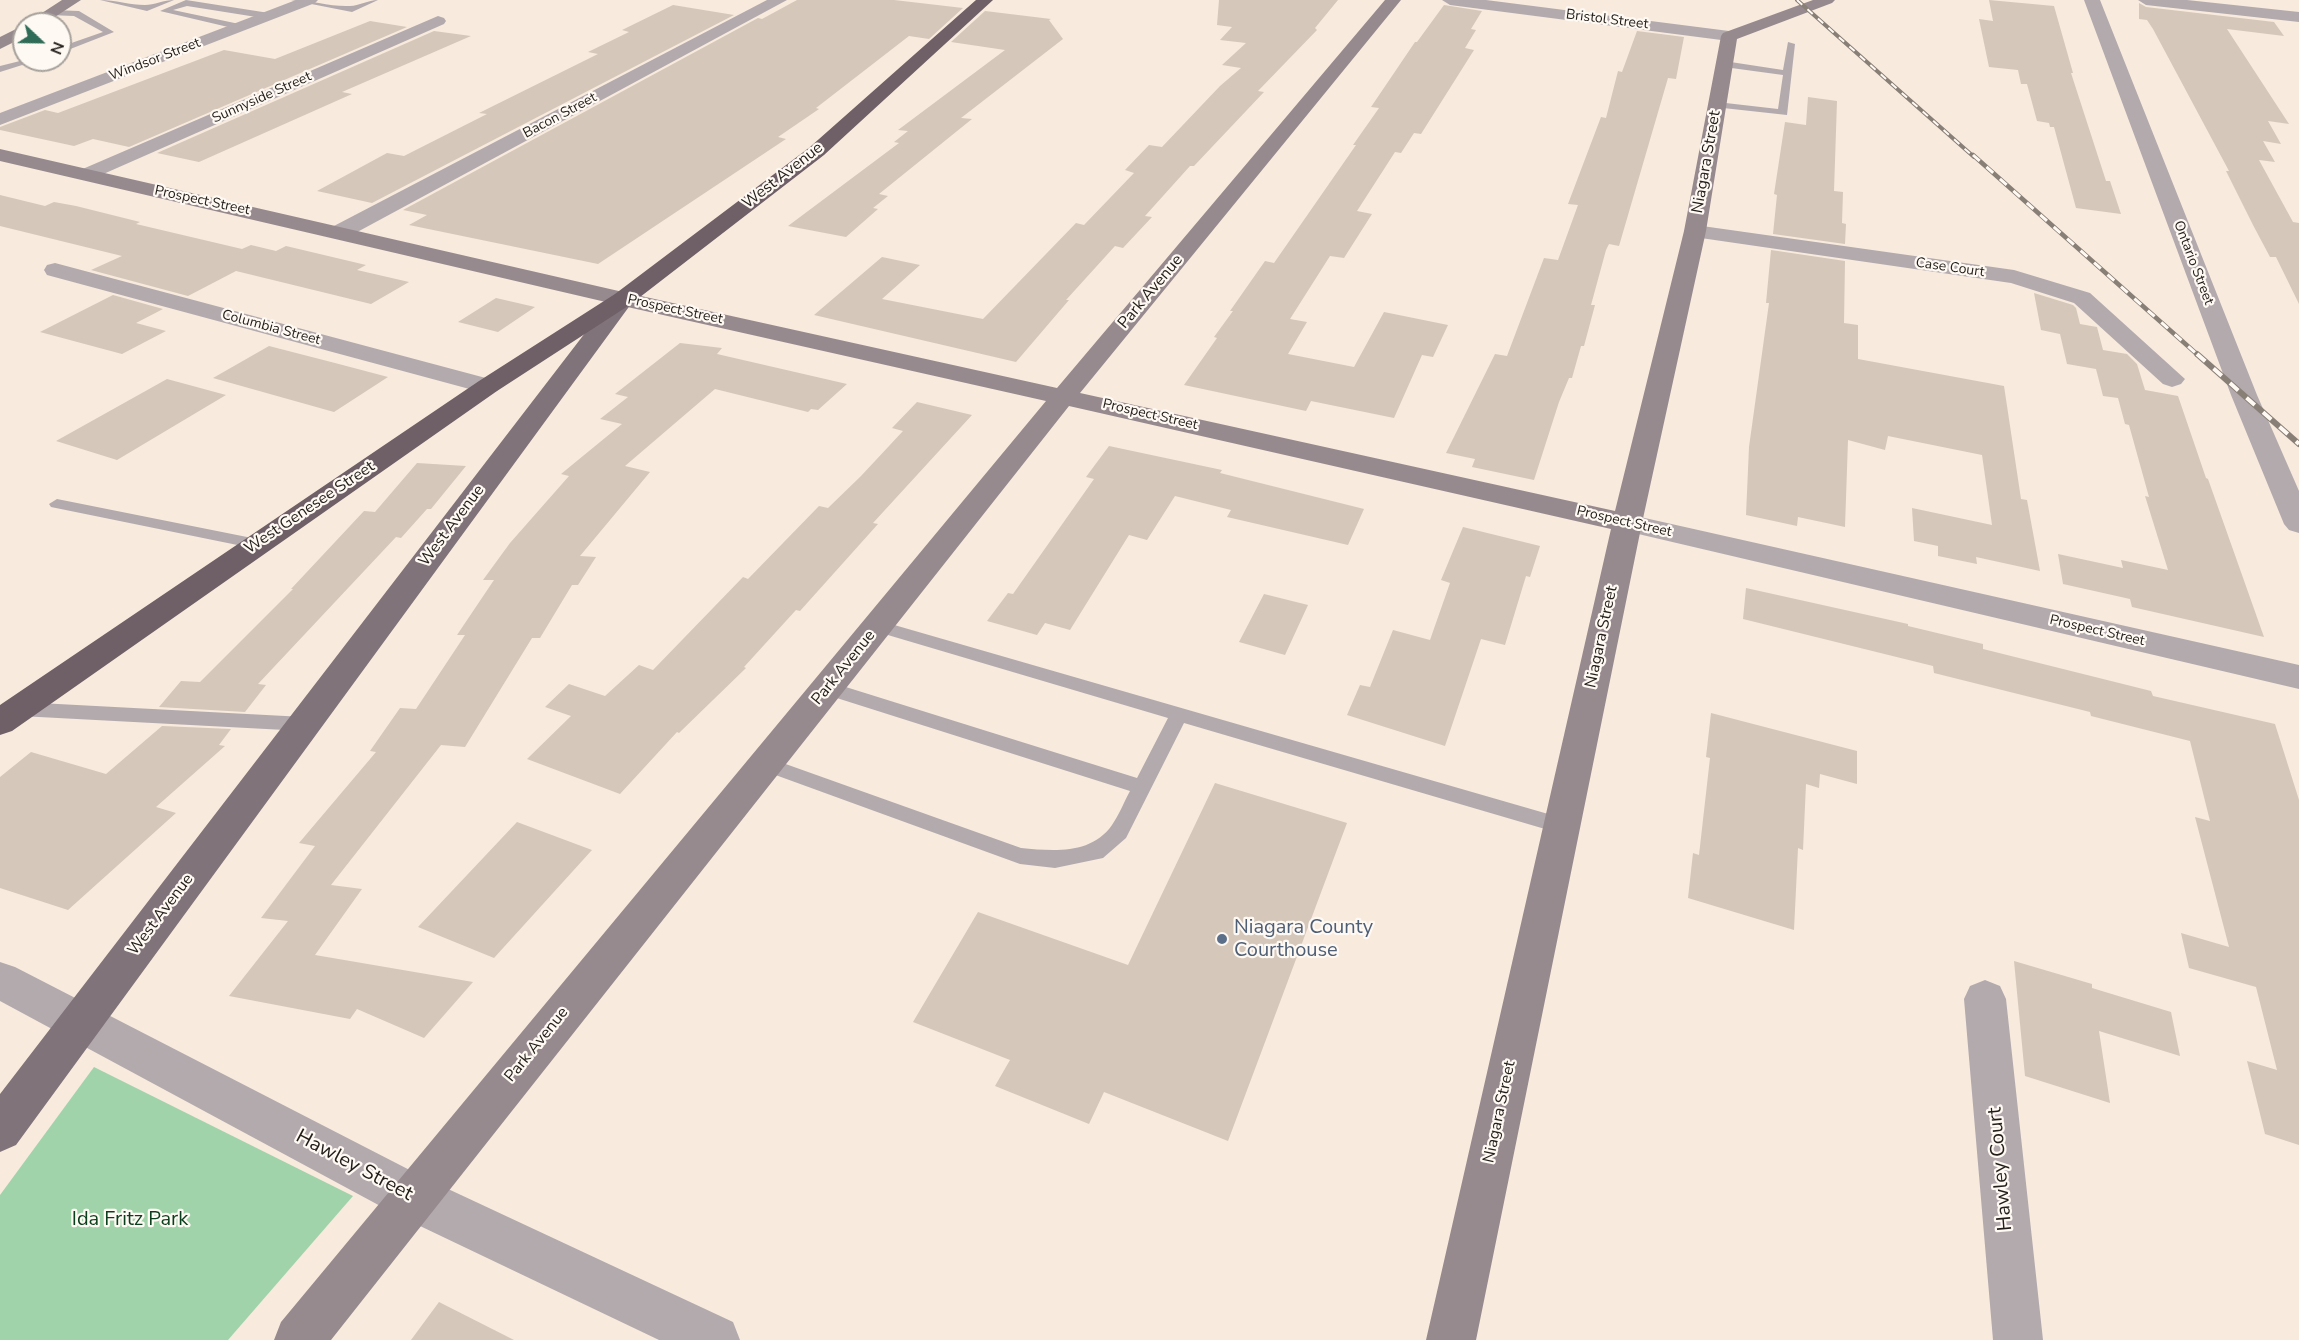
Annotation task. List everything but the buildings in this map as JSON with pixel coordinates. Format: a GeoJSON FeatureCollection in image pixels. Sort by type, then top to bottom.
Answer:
{"type":"FeatureCollection","features":[{"type":"Feature","properties":{"kind":"highway","name":"West Avenue"},"geometry":{"type":"LineString","coordinates":[[623,299],[817,151],[985,0]]}},
{"type":"Feature","properties":{"kind":"highway","name":"West Genesee Street"},"geometry":{"type":"LineString","coordinates":[[10,715],[488,386],[623,299]]}},
{"type":"Feature","properties":{"kind":"main road","name":"West Avenue"},"geometry":{"type":"LineString","coordinates":[[0,1130],[623,299]]}},
{"type":"Feature","properties":{"kind":"street"},"geometry":{"type":"LineString","coordinates":[[54,12],[73,0]]}},
{"type":"Feature","properties":{"kind":"street","name":"Bacon Street"},"geometry":{"type":"LineString","coordinates":[[340,232],[779,0]]}},
{"type":"Feature","properties":{"kind":"street","name":"Park Avenue"},"geometry":{"type":"LineString","coordinates":[[299,1340],[1064,396],[1393,0]]}},
{"type":"Feature","properties":{"kind":"street","name":"Bristol Street"},"geometry":{"type":"LineString","coordinates":[[1450,0],[1729,36]]}},
{"type":"Feature","properties":{"kind":"street"},"geometry":{"type":"LineString","coordinates":[[1729,36],[1827,0]]}},
{"type":"Feature","properties":{"kind":"street","name":"Ontario Street"},"geometry":{"type":"LineString","coordinates":[[2092,0],[2244,395],[2299,525]]}},
{"type":"Feature","properties":{"kind":"street"},"geometry":{"type":"LineString","coordinates":[[2146,0],[2299,17]]}},
{"type":"Feature","properties":{"kind":"street","name":"Windsor Street"},"geometry":{"type":"LineString","coordinates":[[0,119],[304,1]]}},
{"type":"Feature","properties":{"kind":"street","name":"Sunnyside Street"},"geometry":{"type":"LineString","coordinates":[[85,175],[438,21]]}},
{"type":"Feature","properties":{"kind":"street","name":"Niagara Street"},"geometry":{"type":"LineString","coordinates":[[1451,1340],[1627,523],[1695,231],[1729,36]]}},
{"type":"Feature","properties":{"kind":"street","name":"Prospect Street"},"geometry":{"type":"LineString","coordinates":[[0,155],[623,299],[1064,396],[2299,677]]}},
{"type":"Feature","properties":{"kind":"street","name":"Case Court"},"geometry":{"type":"LineString","coordinates":[[1695,231],[2014,277],[2082,298],[2172,380]]}},
{"type":"Feature","properties":{"kind":"street","name":"Columbia Street"},"geometry":{"type":"LineString","coordinates":[[55,270],[488,386]]}},
{"type":"Feature","properties":{"kind":"street","name":"Hawley Street"},"geometry":{"type":"LineString","coordinates":[[0,980],[414,1198],[715,1340]]}},
{"type":"Feature","properties":{"kind":"street","name":"Hawley Court"},"geometry":{"type":"LineString","coordinates":[[1985,999],[2018,1340]]}},
{"type":"Feature","properties":{"kind":"lane"},"geometry":{"type":"LineString","coordinates":[[104,0],[241,27]]}},
{"type":"Feature","properties":{"kind":"lane"},"geometry":{"type":"LineString","coordinates":[[147,8],[170,0]]}},
{"type":"Feature","properties":{"kind":"lane"},"geometry":{"type":"LineString","coordinates":[[164,11],[195,0]]}},
{"type":"Feature","properties":{"kind":"lane"},"geometry":{"type":"LineString","coordinates":[[304,1],[352,9],[374,0]]}},
{"type":"Feature","properties":{"kind":"lane"},"geometry":{"type":"LineString","coordinates":[[186,3],[269,16]]}},
{"type":"Feature","properties":{"kind":"lane"},"geometry":{"type":"LineString","coordinates":[[72,13],[110,32],[72,46]]}},
{"type":"Feature","properties":{"kind":"lane"},"geometry":{"type":"LineString","coordinates":[[1717,105],[1783,112],[1791,44]]}},
{"type":"Feature","properties":{"kind":"lane"},"geometry":{"type":"LineString","coordinates":[[1724,64],[1788,73]]}},
{"type":"Feature","properties":{"kind":"lane"},"geometry":{"type":"LineString","coordinates":[[57,504],[257,544]]}},
{"type":"Feature","properties":{"kind":"lane"},"geometry":{"type":"LineString","coordinates":[[878,626],[1562,826]]}},
{"type":"Feature","properties":{"kind":"lane"},"geometry":{"type":"LineString","coordinates":[[827,688],[1141,787]]}},
{"type":"Feature","properties":{"kind":"lane"},"geometry":{"type":"LineString","coordinates":[[766,764],[1020,856],[1055,860],[1096,852],[1119,832],[1179,714]]}},
{"type":"Feature","properties":{"kind":"lane"},"geometry":{"type":"LineString","coordinates":[[10,715],[304,724]]}},
{"type":"Feature","properties":{"kind":"green space","name":"Ida Fritz Park"},"geometry":{"type":"Polygon","coordinates":[[[94,1067],[353,1196],[228,1340],[0,1340],[0,1195],[94,1067]]]}},
{"type":"Feature","properties":{"kind":"railway"},"geometry":{"type":"LineString","coordinates":[[1797,0],[1974,157]]}},
{"type":"Feature","properties":{"kind":"railway"},"geometry":{"type":"LineString","coordinates":[[1973,155],[2199,356]]}},
{"type":"Feature","properties":{"kind":"railway"},"geometry":{"type":"LineString","coordinates":[[2197,354],[2299,444]]}},
{"type":"Feature","properties":{"kind":"place","name":"Niagara County Courthouse"},"geometry":{"type":"Point","coordinates":[1222,939]}}]}
